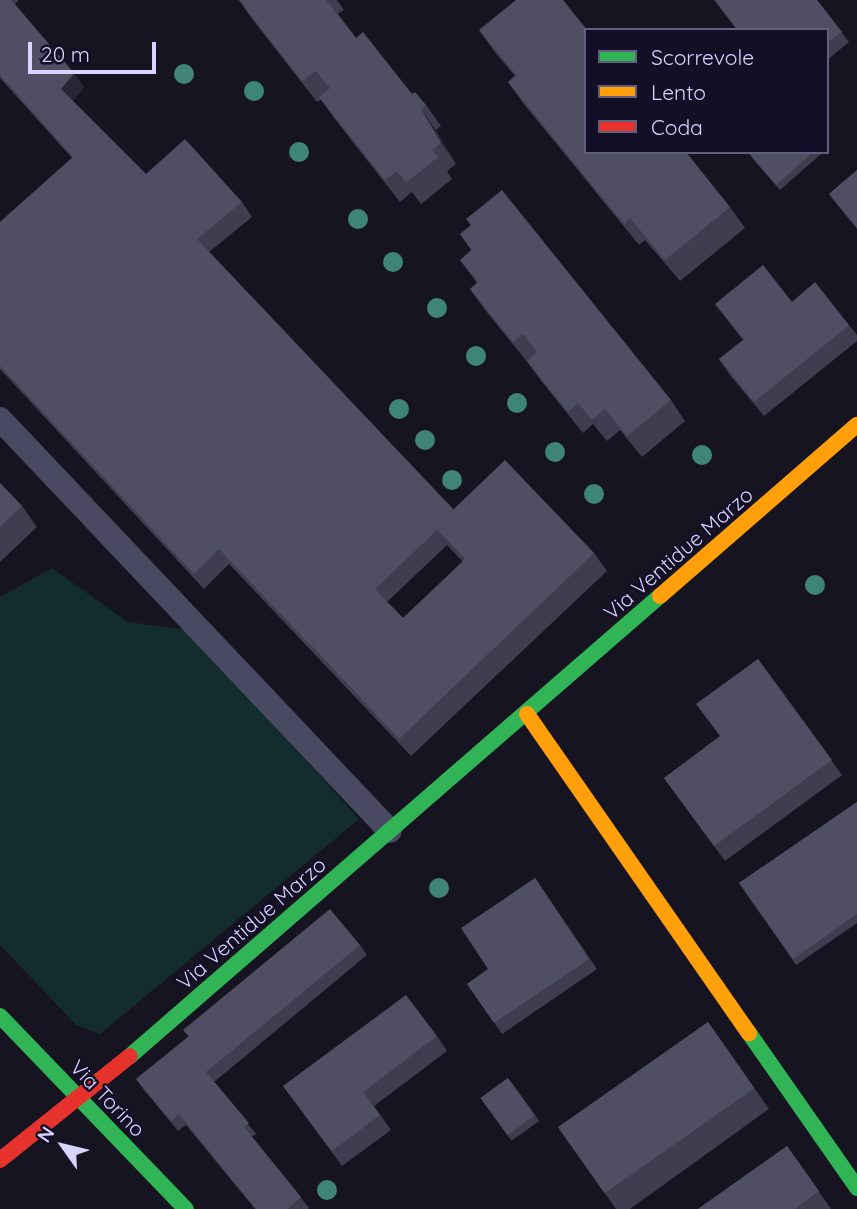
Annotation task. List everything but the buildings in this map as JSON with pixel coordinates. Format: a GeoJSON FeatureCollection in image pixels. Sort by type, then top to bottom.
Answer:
{"type":"FeatureCollection","features":[{"type":"Feature","properties":{"kind":"street","name":"Via Ventidue Marzo"},"geometry":{"type":"LineString","coordinates":[[0,1160],[79,1098],[857,425]]}},
{"type":"Feature","properties":{"kind":"street"},"geometry":{"type":"LineString","coordinates":[[527,713],[857,1188]]}},
{"type":"Feature","properties":{"kind":"street","name":"Via Torino"},"geometry":{"type":"LineString","coordinates":[[0,1016],[186,1209]]}},
{"type":"Feature","properties":{"kind":"lane"},"geometry":{"type":"LineString","coordinates":[[0,419],[390,831]]}},
{"type":"Feature","properties":{"kind":"green space"},"geometry":{"type":"Polygon","coordinates":[[[52,568],[128,622],[189,630],[359,819],[100,1034],[76,1025],[0,945],[0,597],[52,568]]]}},
{"type":"Feature","properties":{"kind":"traffic: fast"},"geometry":{"type":"LineString","coordinates":[[130,1056],[660,596]]}},
{"type":"Feature","properties":{"kind":"traffic: fast"},"geometry":{"type":"LineString","coordinates":[[0,1016],[186,1209]]}},
{"type":"Feature","properties":{"kind":"traffic: fast"},"geometry":{"type":"LineString","coordinates":[[749,1033],[857,1188]]}},
{"type":"Feature","properties":{"kind":"traffic: slow"},"geometry":{"type":"LineString","coordinates":[[660,596],[857,425]]}},
{"type":"Feature","properties":{"kind":"traffic: slow"},"geometry":{"type":"LineString","coordinates":[[527,714],[749,1033]]}},
{"type":"Feature","properties":{"kind":"traffic: jam"},"geometry":{"type":"LineString","coordinates":[[0,1160],[130,1056]]}}]}
